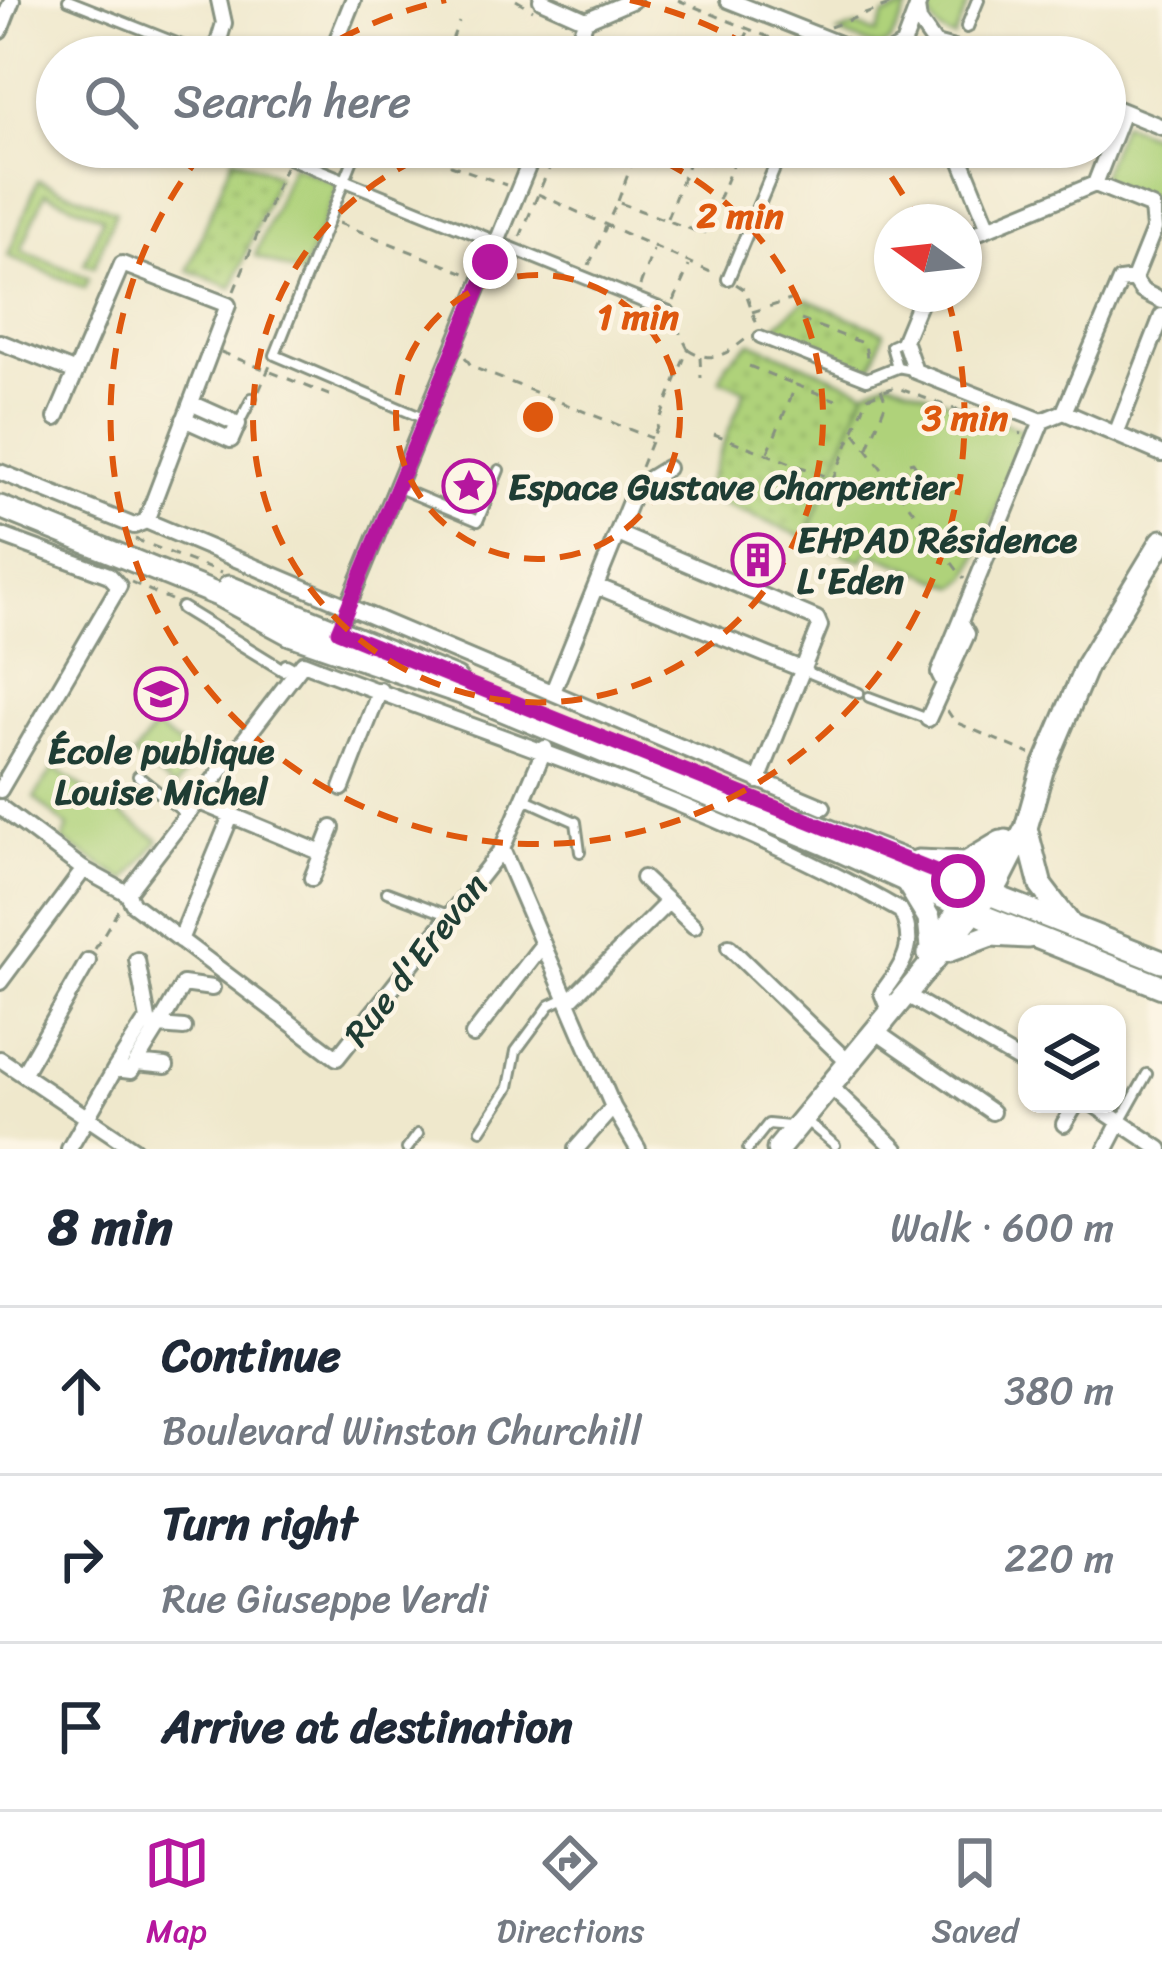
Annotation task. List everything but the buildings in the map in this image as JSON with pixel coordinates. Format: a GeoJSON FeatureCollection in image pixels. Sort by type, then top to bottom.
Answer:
{"type":"FeatureCollection","features":[{"type":"Feature","properties":{"kind":"main road"},"geometry":{"type":"LineString","coordinates":[[0,495],[333,640],[1162,987]]}},
{"type":"Feature","properties":{"kind":"main road"},"geometry":{"type":"LineString","coordinates":[[0,507],[218,596],[895,855],[947,865],[966,863],[1018,832]]}},
{"type":"Feature","properties":{"kind":"main road"},"geometry":{"type":"LineString","coordinates":[[778,1149],[908,991],[1018,832],[1088,664],[1162,541]]}},
{"type":"Feature","properties":{"kind":"main road"},"geometry":{"type":"LineString","coordinates":[[1018,832],[1041,886],[1073,928]]}},
{"type":"Feature","properties":{"kind":"main road"},"geometry":{"type":"LineString","coordinates":[[895,855],[968,907],[1073,928],[1162,962]]}},
{"type":"Feature","properties":{"kind":"main road"},"geometry":{"type":"LineString","coordinates":[[907,882],[929,918],[937,951]]}},
{"type":"Feature","properties":{"kind":"main road"},"geometry":{"type":"LineString","coordinates":[[937,951],[1004,934],[1040,938]]}},
{"type":"Feature","properties":{"kind":"street"},"geometry":{"type":"LineString","coordinates":[[0,31],[12,0]]}},
{"type":"Feature","properties":{"kind":"street"},"geometry":{"type":"LineString","coordinates":[[219,0],[224,23],[220,36]]}},
{"type":"Feature","properties":{"kind":"street"},"geometry":{"type":"LineString","coordinates":[[338,36],[352,0]]}},
{"type":"Feature","properties":{"kind":"street"},"geometry":{"type":"LineString","coordinates":[[541,0],[586,20]]}},
{"type":"Feature","properties":{"kind":"street"},"geometry":{"type":"LineString","coordinates":[[580,36],[586,20],[633,0]]}},
{"type":"Feature","properties":{"kind":"street"},"geometry":{"type":"LineString","coordinates":[[728,0],[818,36]]}},
{"type":"Feature","properties":{"kind":"street"},"geometry":{"type":"LineString","coordinates":[[967,27],[978,0]]}},
{"type":"Feature","properties":{"kind":"street"},"geometry":{"type":"LineString","coordinates":[[911,36],[913,2]]}},
{"type":"Feature","properties":{"kind":"street"},"geometry":{"type":"LineString","coordinates":[[1126,113],[1162,127]]}},
{"type":"Feature","properties":{"kind":"street"},"geometry":{"type":"LineString","coordinates":[[313,168],[669,312]]}},
{"type":"Feature","properties":{"kind":"street"},"geometry":{"type":"LineString","coordinates":[[333,640],[528,168]]}},
{"type":"Feature","properties":{"kind":"street"},"geometry":{"type":"LineString","coordinates":[[728,279],[775,168]]}},
{"type":"Feature","properties":{"kind":"street"},"geometry":{"type":"LineString","coordinates":[[964,168],[988,228]]}},
{"type":"Feature","properties":{"kind":"street"},"geometry":{"type":"LineString","coordinates":[[1095,184],[1101,168]]}},
{"type":"Feature","properties":{"kind":"street"},"geometry":{"type":"LineString","coordinates":[[982,230],[1095,184],[1152,207],[1154,229],[1135,279]]}},
{"type":"Feature","properties":{"kind":"street"},"geometry":{"type":"LineString","coordinates":[[56,418],[122,264],[222,302],[191,403],[146,521]]}},
{"type":"Feature","properties":{"kind":"street"},"geometry":{"type":"LineString","coordinates":[[1135,279],[1142,291],[1162,301]]}},
{"type":"Feature","properties":{"kind":"street"},"geometry":{"type":"LineString","coordinates":[[1064,412],[1120,281],[1135,279]]}},
{"type":"Feature","properties":{"kind":"street"},"geometry":{"type":"LineString","coordinates":[[916,312],[904,340],[915,370],[1036,419],[1064,412],[1162,454]]}},
{"type":"Feature","properties":{"kind":"street"},"geometry":{"type":"LineString","coordinates":[[1117,434],[1162,316]]}},
{"type":"Feature","properties":{"kind":"street"},"geometry":{"type":"LineString","coordinates":[[759,333],[867,379],[871,372],[896,367]]}},
{"type":"Feature","properties":{"kind":"street"},"geometry":{"type":"LineString","coordinates":[[0,342],[76,372]]}},
{"type":"Feature","properties":{"kind":"street"},"geometry":{"type":"LineString","coordinates":[[184,419],[232,440],[238,424],[191,403]]}},
{"type":"Feature","properties":{"kind":"street"},"geometry":{"type":"LineString","coordinates":[[928,719],[942,690],[939,674],[1036,419]]}},
{"type":"Feature","properties":{"kind":"street"},"geometry":{"type":"LineString","coordinates":[[554,689],[636,487],[667,468]]}},
{"type":"Feature","properties":{"kind":"street"},"geometry":{"type":"LineString","coordinates":[[0,472],[134,526],[146,521],[554,689],[567,704],[823,807]]}},
{"type":"Feature","properties":{"kind":"street"},"geometry":{"type":"LineString","coordinates":[[618,534],[817,620],[820,626],[804,670],[758,781]]}},
{"type":"Feature","properties":{"kind":"street"},"geometry":{"type":"LineString","coordinates":[[0,535],[109,575],[118,591],[4,771],[0,790]]}},
{"type":"Feature","properties":{"kind":"street"},"geometry":{"type":"LineString","coordinates":[[596,586],[804,670]]}},
{"type":"Feature","properties":{"kind":"street"},"geometry":{"type":"LineString","coordinates":[[182,608],[283,670],[286,665],[297,671]]}},
{"type":"Feature","properties":{"kind":"street"},"geometry":{"type":"LineString","coordinates":[[127,893],[303,663],[545,748],[809,859],[901,911],[910,942],[906,961],[882,993],[890,1013]]}},
{"type":"Feature","properties":{"kind":"street"},"geometry":{"type":"LineString","coordinates":[[342,788],[380,690]]}},
{"type":"Feature","properties":{"kind":"street","name":"Rue d'Erevan"},"geometry":{"type":"LineString","coordinates":[[0,807],[81,872],[127,893],[133,904],[337,1058],[502,849],[545,748]]}},
{"type":"Feature","properties":{"kind":"street"},"geometry":{"type":"LineString","coordinates":[[197,801],[322,853]]}},
{"type":"Feature","properties":{"kind":"street"},"geometry":{"type":"LineString","coordinates":[[180,940],[231,816]]}},
{"type":"Feature","properties":{"kind":"street"},"geometry":{"type":"LineString","coordinates":[[312,878],[332,828]]}},
{"type":"Feature","properties":{"kind":"street"},"geometry":{"type":"LineString","coordinates":[[502,849],[613,1106],[638,1149]]}},
{"type":"Feature","properties":{"kind":"street"},"geometry":{"type":"LineString","coordinates":[[0,982],[81,872]]}},
{"type":"Feature","properties":{"kind":"street"},"geometry":{"type":"LineString","coordinates":[[643,878],[694,926]]}},
{"type":"Feature","properties":{"kind":"street"},"geometry":{"type":"LineString","coordinates":[[567,1000],[668,902]]}},
{"type":"Feature","properties":{"kind":"street"},"geometry":{"type":"LineString","coordinates":[[473,1035],[543,944]]}},
{"type":"Feature","properties":{"kind":"street"},"geometry":{"type":"LineString","coordinates":[[729,947],[849,1063]]}},
{"type":"Feature","properties":{"kind":"street"},"geometry":{"type":"LineString","coordinates":[[137,960],[154,1026]]}},
{"type":"Feature","properties":{"kind":"street"},"geometry":{"type":"LineString","coordinates":[[23,1074],[88,961]]}},
{"type":"Feature","properties":{"kind":"street"},"geometry":{"type":"LineString","coordinates":[[115,1069],[131,1070],[183,984],[212,988]]}},
{"type":"Feature","properties":{"kind":"street"},"geometry":{"type":"LineString","coordinates":[[908,991],[1018,1059]]}},
{"type":"Feature","properties":{"kind":"street"},"geometry":{"type":"LineString","coordinates":[[69,1149],[143,1025],[184,1028]]}},
{"type":"Feature","properties":{"kind":"street"},"geometry":{"type":"LineString","coordinates":[[875,1031],[992,1112]]}},
{"type":"Feature","properties":{"kind":"street"},"geometry":{"type":"LineString","coordinates":[[0,1059],[134,1149]]}},
{"type":"Feature","properties":{"kind":"street"},"geometry":{"type":"LineString","coordinates":[[136,1063],[166,1066]]}},
{"type":"Feature","properties":{"kind":"street"},"geometry":{"type":"LineString","coordinates":[[830,1086],[896,1149]]}},
{"type":"Feature","properties":{"kind":"street"},"geometry":{"type":"LineString","coordinates":[[577,1149],[613,1106]]}},
{"type":"Feature","properties":{"kind":"street"},"geometry":{"type":"LineString","coordinates":[[1064,1124],[1071,1113]]}},
{"type":"Feature","properties":{"kind":"street"},"geometry":{"type":"LineString","coordinates":[[1106,1113],[1160,1149]]}},
{"type":"Feature","properties":{"kind":"street"},"geometry":{"type":"LineString","coordinates":[[1106,1149],[1120,1122]]}},
{"type":"Feature","properties":{"kind":"lane"},"geometry":{"type":"LineString","coordinates":[[68,0],[160,36]]}},
{"type":"Feature","properties":{"kind":"lane"},"geometry":{"type":"LineString","coordinates":[[350,168],[275,355],[427,419]]}},
{"type":"Feature","properties":{"kind":"lane"},"geometry":{"type":"LineString","coordinates":[[904,340],[891,346],[896,367],[915,370]]}},
{"type":"Feature","properties":{"kind":"lane"},"geometry":{"type":"LineString","coordinates":[[238,424],[252,398]]}},
{"type":"Feature","properties":{"kind":"lane"},"geometry":{"type":"LineString","coordinates":[[399,488],[478,520],[499,470]]}},
{"type":"Feature","properties":{"kind":"lane"},"geometry":{"type":"LineString","coordinates":[[804,670],[928,719]]}},
{"type":"Feature","properties":{"kind":"lane"},"geometry":{"type":"LineString","coordinates":[[138,776],[187,814]]}},
{"type":"Feature","properties":{"kind":"lane"},"geometry":{"type":"LineString","coordinates":[[524,798],[576,822],[580,852]]}},
{"type":"Feature","properties":{"kind":"lane"},"geometry":{"type":"LineString","coordinates":[[387,892],[450,915]]}},
{"type":"Feature","properties":{"kind":"lane"},"geometry":{"type":"LineString","coordinates":[[481,1130],[509,1088],[516,1051],[550,1005],[567,1000]]}},
{"type":"Feature","properties":{"kind":"lane"},"geometry":{"type":"LineString","coordinates":[[1120,1122],[1147,1074]]}},
{"type":"Feature","properties":{"kind":"lane"},"geometry":{"type":"LineString","coordinates":[[748,1149],[768,1124],[800,1123],[835,1145]]}},
{"type":"Feature","properties":{"kind":"lane"},"geometry":{"type":"LineString","coordinates":[[407,1149],[418,1134]]}},
{"type":"Feature","properties":{"kind":"path"},"geometry":{"type":"LineString","coordinates":[[678,0],[766,36]]}},
{"type":"Feature","properties":{"kind":"path"},"geometry":{"type":"LineString","coordinates":[[789,36],[800,16],[830,27],[913,2]]}},
{"type":"Feature","properties":{"kind":"path"},"geometry":{"type":"LineString","coordinates":[[600,36],[608,10]]}},
{"type":"Feature","properties":{"kind":"path"},"geometry":{"type":"LineString","coordinates":[[453,36],[459,22]]}},
{"type":"Feature","properties":{"kind":"path"},"geometry":{"type":"LineString","coordinates":[[746,36],[750,29]]}},
{"type":"Feature","properties":{"kind":"path"},"geometry":{"type":"LineString","coordinates":[[222,302],[221,289],[233,294],[285,168]]}},
{"type":"Feature","properties":{"kind":"path"},"geometry":{"type":"LineString","coordinates":[[459,168],[519,190]]}},
{"type":"Feature","properties":{"kind":"path"},"geometry":{"type":"LineString","coordinates":[[515,250],[549,168]]}},
{"type":"Feature","properties":{"kind":"path"},"geometry":{"type":"LineString","coordinates":[[584,278],[629,168]]}},
{"type":"Feature","properties":{"kind":"path"},"geometry":{"type":"LineString","coordinates":[[667,220],[686,168]]}},
{"type":"Feature","properties":{"kind":"path"},"geometry":{"type":"LineString","coordinates":[[617,202],[704,234],[731,168]]}},
{"type":"Feature","properties":{"kind":"path"},"geometry":{"type":"LineString","coordinates":[[538,194],[608,222],[745,290],[759,333],[724,357],[700,357],[688,349],[669,312],[689,264]]}},
{"type":"Feature","properties":{"kind":"path"},"geometry":{"type":"LineString","coordinates":[[330,220],[482,280]]}},
{"type":"Feature","properties":{"kind":"path"},"geometry":{"type":"LineString","coordinates":[[635,299],[654,247]]}},
{"type":"Feature","properties":{"kind":"path"},"geometry":{"type":"LineString","coordinates":[[752,312],[800,297]]}},
{"type":"Feature","properties":{"kind":"path"},"geometry":{"type":"LineString","coordinates":[[801,320],[865,344],[871,354],[871,372],[886,402],[868,449]]}},
{"type":"Feature","properties":{"kind":"path"},"geometry":{"type":"LineString","coordinates":[[636,487],[688,349]]}},
{"type":"Feature","properties":{"kind":"path"},"geometry":{"type":"LineString","coordinates":[[220,351],[331,396]]}},
{"type":"Feature","properties":{"kind":"path"},"geometry":{"type":"LineString","coordinates":[[454,352],[470,359],[472,367],[653,438]]}},
{"type":"Feature","properties":{"kind":"path"},"geometry":{"type":"LineString","coordinates":[[252,398],[275,355]]}},
{"type":"Feature","properties":{"kind":"path"},"geometry":{"type":"LineString","coordinates":[[700,357],[701,378]]}},
{"type":"Feature","properties":{"kind":"path"},"geometry":{"type":"LineString","coordinates":[[748,366],[836,400]]}},
{"type":"Feature","properties":{"kind":"path"},"geometry":{"type":"LineString","coordinates":[[767,454],[796,385]]}},
{"type":"Feature","properties":{"kind":"path"},"geometry":{"type":"LineString","coordinates":[[714,434],[833,479],[868,397],[895,387],[1020,435],[1036,419]]}},
{"type":"Feature","properties":{"kind":"path"},"geometry":{"type":"LineString","coordinates":[[854,431],[964,578],[958,594]]}},
{"type":"Feature","properties":{"kind":"path"},"geometry":{"type":"LineString","coordinates":[[899,492],[921,475],[913,462],[905,464],[906,471]]}},
{"type":"Feature","properties":{"kind":"path"},"geometry":{"type":"LineString","coordinates":[[877,485],[889,478]]}},
{"type":"Feature","properties":{"kind":"path"},"geometry":{"type":"LineString","coordinates":[[118,591],[132,582],[182,608]]}},
{"type":"Feature","properties":{"kind":"path"},"geometry":{"type":"LineString","coordinates":[[942,690],[949,700],[946,717],[1033,755],[1036,750],[1046,764]]}},
{"type":"Feature","properties":{"kind":"path"},"geometry":{"type":"LineString","coordinates":[[88,961],[127,893]]}},
{"type":"Feature","properties":{"kind":"green space"},"geometry":{"type":"Polygon","coordinates":[[[970,0],[955,36],[938,29],[927,3],[970,0]]]}},
{"type":"Feature","properties":{"kind":"green space"},"geometry":{"type":"Polygon","coordinates":[[[909,7],[893,36],[838,33],[857,26],[876,34],[884,16],[909,7]]]}},
{"type":"Feature","properties":{"kind":"green space"},"geometry":{"type":"Polygon","coordinates":[[[1126,125],[1162,139],[1162,176],[1152,202],[1099,180],[1104,168],[1126,168],[1126,125]]]}},
{"type":"Feature","properties":{"kind":"green space"},"geometry":{"type":"Polygon","coordinates":[[[229,168],[260,168],[277,175],[232,288],[188,270],[229,168]]]}},
{"type":"Feature","properties":{"kind":"green space"},"geometry":{"type":"Polygon","coordinates":[[[291,168],[339,184],[302,275],[255,256],[291,168]]]}},
{"type":"Feature","properties":{"kind":"green space"},"geometry":{"type":"Polygon","coordinates":[[[38,180],[116,211],[94,267],[84,264],[103,217],[45,193],[21,250],[89,278],[85,288],[8,256],[38,180]]]}},
{"type":"Feature","properties":{"kind":"green space"},"geometry":{"type":"Polygon","coordinates":[[[806,299],[884,332],[871,370],[771,330],[806,299]]]}},
{"type":"Feature","properties":{"kind":"green space"},"geometry":{"type":"Polygon","coordinates":[[[751,342],[865,390],[806,538],[703,496],[745,390],[720,379],[727,363],[751,342]]]}},
{"type":"Feature","properties":{"kind":"green space"},"geometry":{"type":"Polygon","coordinates":[[[890,379],[1028,432],[969,577],[957,587],[868,551],[862,561],[806,538],[865,390],[890,379]]]}},
{"type":"Feature","properties":{"kind":"green space"},"geometry":{"type":"Polygon","coordinates":[[[155,727],[197,759],[175,788],[133,756],[155,727]]]}},
{"type":"Feature","properties":{"kind":"green space"},"geometry":{"type":"Polygon","coordinates":[[[54,768],[159,840],[126,881],[63,841],[68,827],[34,798],[54,768]]]}},
{"type":"Feature","properties":{"kind":"place","name":"Espace Gustave Charpentier"},"geometry":{"type":"Point","coordinates":[469,486]}},
{"type":"Feature","properties":{"kind":"place","name":"EHPAD Résidence L'Eden"},"geometry":{"type":"Point","coordinates":[758,560]}},
{"type":"Feature","properties":{"kind":"place","name":"École publique Louise Michel"},"geometry":{"type":"Point","coordinates":[161,694]}},
{"type":"Feature","properties":{"kind":"route"},"geometry":{"type":"LineString","coordinates":[[490,262],[338,631],[958,881]]}}]}
